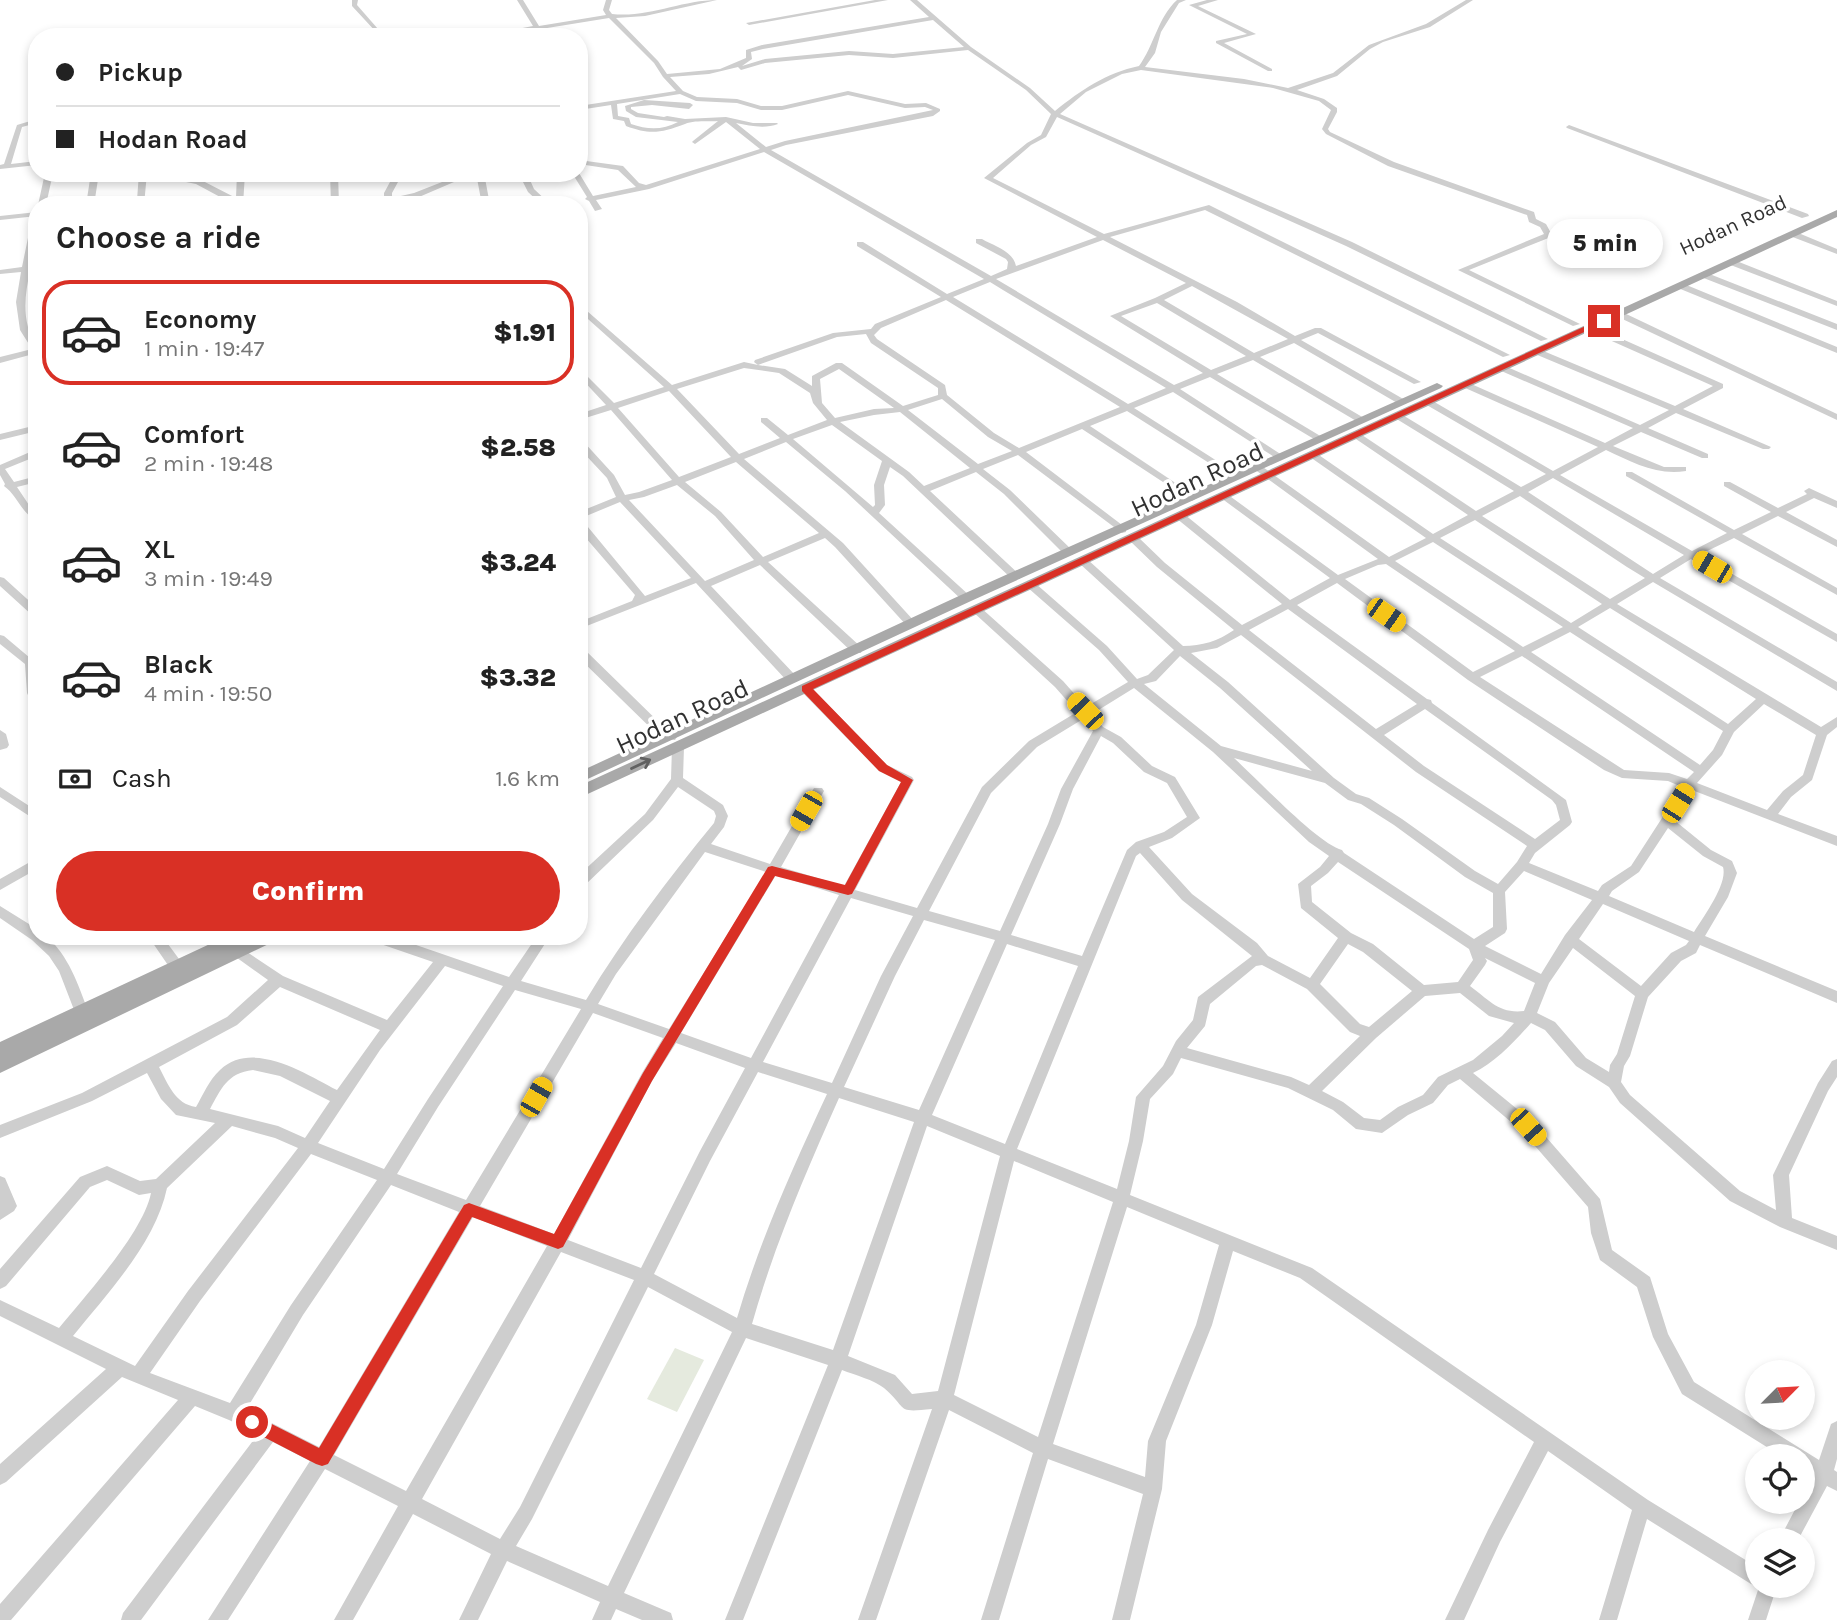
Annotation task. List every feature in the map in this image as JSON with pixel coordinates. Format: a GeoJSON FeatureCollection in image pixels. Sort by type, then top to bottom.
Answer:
{"type":"FeatureCollection","features":[{"type":"Feature","properties":{"kind":"main road","name":"Hodan Road"},"geometry":{"type":"LineString","coordinates":[[588,775],[806,688],[1031,585],[1083,561],[1192,498],[1257,467],[1361,420],[1428,402],[1466,385],[1544,339],[1837,202]]}},
{"type":"Feature","properties":{"kind":"main road","name":"Hodan Road"},"geometry":{"type":"LineString","coordinates":[[588,788],[792,679],[966,598],[1069,553],[1180,516],[1356,435],[1400,409],[1504,361],[1538,352],[1837,213]]}},
{"type":"Feature","properties":{"kind":"main road"},"geometry":{"type":"LineString","coordinates":[[0,1050],[177,967],[238,945]]}},
{"type":"Feature","properties":{"kind":"main road"},"geometry":{"type":"LineString","coordinates":[[0,1065],[239,945]]}},
{"type":"Feature","properties":{"kind":"street"},"geometry":{"type":"LineString","coordinates":[[355,0],[354,5],[376,28]]}},
{"type":"Feature","properties":{"kind":"street"},"geometry":{"type":"LineString","coordinates":[[520,0],[537,28]]}},
{"type":"Feature","properties":{"kind":"street"},"geometry":{"type":"LineString","coordinates":[[609,0],[606,10],[610,16],[656,62],[700,119]]}},
{"type":"Feature","properties":{"kind":"street"},"geometry":{"type":"LineString","coordinates":[[540,28],[610,16],[618,18],[649,13],[681,3],[714,0]]}},
{"type":"Feature","properties":{"kind":"street"},"geometry":{"type":"LineString","coordinates":[[749,23],[886,0]]}},
{"type":"Feature","properties":{"kind":"street"},"geometry":{"type":"LineString","coordinates":[[913,0],[970,48],[1028,89],[1055,114],[1349,244],[1544,339]]}},
{"type":"Feature","properties":{"kind":"street"},"geometry":{"type":"LineString","coordinates":[[1141,68],[1152,52],[1164,20],[1177,2],[1183,0]]}},
{"type":"Feature","properties":{"kind":"street"},"geometry":{"type":"LineString","coordinates":[[1215,0],[1192,5],[1253,34],[1218,42],[1270,70]]}},
{"type":"Feature","properties":{"kind":"street"},"geometry":{"type":"LineString","coordinates":[[1284,90],[1306,87],[1346,66],[1350,60],[1373,45],[1415,32],[1444,18],[1470,0]]}},
{"type":"Feature","properties":{"kind":"street"},"geometry":{"type":"LineString","coordinates":[[713,72],[747,61],[748,51],[762,47],[935,18]]}},
{"type":"Feature","properties":{"kind":"street"},"geometry":{"type":"LineString","coordinates":[[665,75],[713,72],[744,68],[765,61],[849,53],[893,56],[970,48]]}},
{"type":"Feature","properties":{"kind":"street"},"geometry":{"type":"LineString","coordinates":[[1576,324],[1462,270],[1548,235],[1543,226],[1532,220],[1531,214],[1391,164],[1328,133],[1326,124],[1333,117],[1335,109],[1329,102],[1284,90],[1231,78],[1141,68],[1102,80],[1055,114],[1044,136],[1029,144],[988,178],[1192,283],[1294,340],[1652,577],[1837,687]]}},
{"type":"Feature","properties":{"kind":"street"},"geometry":{"type":"LineString","coordinates":[[588,107],[681,92]]}},
{"type":"Feature","properties":{"kind":"street"},"geometry":{"type":"LineString","coordinates":[[589,199],[646,187],[763,148],[933,114],[938,110],[926,105],[905,106],[848,93],[782,108],[761,108],[737,101],[691,104],[638,100],[628,106],[628,110],[636,116],[685,121]]}},
{"type":"Feature","properties":{"kind":"street"},"geometry":{"type":"LineString","coordinates":[[614,103],[615,118],[624,117],[628,125],[657,132],[685,121],[700,119],[726,119],[753,125],[775,124]]}},
{"type":"Feature","properties":{"kind":"street"},"geometry":{"type":"LineString","coordinates":[[648,130],[691,104]]}},
{"type":"Feature","properties":{"kind":"street"},"geometry":{"type":"LineString","coordinates":[[726,119],[763,148],[1173,388],[1279,457]]}},
{"type":"Feature","properties":{"kind":"street"},"geometry":{"type":"LineString","coordinates":[[695,142],[726,119]]}},
{"type":"Feature","properties":{"kind":"street"},"geometry":{"type":"LineString","coordinates":[[28,124],[19,126],[3,166],[28,164]]}},
{"type":"Feature","properties":{"kind":"street"},"geometry":{"type":"LineString","coordinates":[[1569,127],[1805,216]]}},
{"type":"Feature","properties":{"kind":"street"},"geometry":{"type":"LineString","coordinates":[[588,163],[620,168],[637,185],[646,187]]}},
{"type":"Feature","properties":{"kind":"street"},"geometry":{"type":"LineString","coordinates":[[198,182],[224,196]]}},
{"type":"Feature","properties":{"kind":"street"},"geometry":{"type":"LineString","coordinates":[[412,196],[449,182]]}},
{"type":"Feature","properties":{"kind":"street"},"geometry":{"type":"LineString","coordinates":[[527,182],[537,196]]}},
{"type":"Feature","properties":{"kind":"street"},"geometry":{"type":"LineString","coordinates":[[589,199],[598,209]]}},
{"type":"Feature","properties":{"kind":"street"},"geometry":{"type":"LineString","coordinates":[[588,414],[669,387],[771,359],[836,335],[872,331],[1011,270],[1103,237],[1206,207],[1504,361],[1639,428],[1705,456]]}},
{"type":"Feature","properties":{"kind":"street"},"geometry":{"type":"LineString","coordinates":[[0,218],[28,215]]}},
{"type":"Feature","properties":{"kind":"street"},"geometry":{"type":"LineString","coordinates":[[1793,234],[1837,252]]}},
{"type":"Feature","properties":{"kind":"street"},"geometry":{"type":"LineString","coordinates":[[979,241],[1009,257],[1012,262],[1011,270]]}},
{"type":"Feature","properties":{"kind":"street"},"geometry":{"type":"LineString","coordinates":[[860,244],[1236,477]]}},
{"type":"Feature","properties":{"kind":"street"},"geometry":{"type":"LineString","coordinates":[[28,258],[20,302],[24,330],[28,336]]}},
{"type":"Feature","properties":{"kind":"street"},"geometry":{"type":"LineString","coordinates":[[1731,262],[1837,304]]}},
{"type":"Feature","properties":{"kind":"street"},"geometry":{"type":"LineString","coordinates":[[0,272],[26,269]]}},
{"type":"Feature","properties":{"kind":"street"},"geometry":{"type":"LineString","coordinates":[[1704,275],[1837,327]]}},
{"type":"Feature","properties":{"kind":"street"},"geometry":{"type":"LineString","coordinates":[[1192,283],[1158,300],[1114,316],[1319,439]]}},
{"type":"Feature","properties":{"kind":"street"},"geometry":{"type":"LineString","coordinates":[[1681,286],[1837,350]]}},
{"type":"Feature","properties":{"kind":"street"},"geometry":{"type":"LineString","coordinates":[[1158,300],[1361,420]]}},
{"type":"Feature","properties":{"kind":"street"},"geometry":{"type":"LineString","coordinates":[[588,314],[669,387],[737,458],[839,545],[911,624]]}},
{"type":"Feature","properties":{"kind":"street"},"geometry":{"type":"LineString","coordinates":[[1619,314],[1837,416]]}},
{"type":"Feature","properties":{"kind":"street"},"geometry":{"type":"LineString","coordinates":[[601,1620],[742,1329],[758,1273],[788,1198],[888,976],[985,790],[1033,744],[1135,683],[1152,678],[1181,650],[1200,651],[1230,639],[1241,630],[1337,579],[1376,562],[1388,561],[1720,386],[1590,328]]}},
{"type":"Feature","properties":{"kind":"street"},"geometry":{"type":"LineString","coordinates":[[923,490],[1318,330],[1417,382]]}},
{"type":"Feature","properties":{"kind":"street"},"geometry":{"type":"LineString","coordinates":[[872,331],[870,335],[874,341],[942,387],[943,396],[991,435],[1019,451],[1128,534],[1161,565],[1241,630],[1420,769],[1477,804],[1535,845]]}},
{"type":"Feature","properties":{"kind":"street"},"geometry":{"type":"LineString","coordinates":[[0,360],[28,352]]}},
{"type":"Feature","properties":{"kind":"street"},"geometry":{"type":"LineString","coordinates":[[1538,352],[1766,447]]}},
{"type":"Feature","properties":{"kind":"street"},"geometry":{"type":"LineString","coordinates":[[744,365],[782,371],[814,392],[833,421],[923,490],[1016,577]]}},
{"type":"Feature","properties":{"kind":"street"},"geometry":{"type":"LineString","coordinates":[[815,396],[815,378],[839,365],[877,390],[1007,492],[1069,553]]}},
{"type":"Feature","properties":{"kind":"street"},"geometry":{"type":"LineString","coordinates":[[588,381],[644,440],[677,480],[718,514],[760,559],[857,650]]}},
{"type":"Feature","properties":{"kind":"street"},"geometry":{"type":"LineString","coordinates":[[1466,385],[1604,447],[1664,470],[1683,469]]}},
{"type":"Feature","properties":{"kind":"street"},"geometry":{"type":"LineString","coordinates":[[588,512],[833,421],[874,412],[900,410],[943,396]]}},
{"type":"Feature","properties":{"kind":"street"},"geometry":{"type":"LineString","coordinates":[[1428,402],[1837,639]]}},
{"type":"Feature","properties":{"kind":"street"},"geometry":{"type":"LineString","coordinates":[[764,420],[848,489],[966,598]]}},
{"type":"Feature","properties":{"kind":"street"},"geometry":{"type":"LineString","coordinates":[[1084,426],[1192,498]]}},
{"type":"Feature","properties":{"kind":"street"},"geometry":{"type":"LineString","coordinates":[[0,437],[28,430]]}},
{"type":"Feature","properties":{"kind":"street"},"geometry":{"type":"LineString","coordinates":[[1356,435],[1611,604],[1822,733]]}},
{"type":"Feature","properties":{"kind":"street"},"geometry":{"type":"LineString","coordinates":[[588,452],[611,477],[622,498],[792,679]]}},
{"type":"Feature","properties":{"kind":"street"},"geometry":{"type":"LineString","coordinates":[[1313,455],[1433,538],[1544,611],[1573,626],[1729,730]]}},
{"type":"Feature","properties":{"kind":"street"},"geometry":{"type":"LineString","coordinates":[[28,456],[0,468],[9,486],[28,510]]}},
{"type":"Feature","properties":{"kind":"street"},"geometry":{"type":"LineString","coordinates":[[874,513],[880,505],[879,485],[887,461]]}},
{"type":"Feature","properties":{"kind":"street"},"geometry":{"type":"LineString","coordinates":[[1257,467],[1388,561],[1701,771]]}},
{"type":"Feature","properties":{"kind":"street"},"geometry":{"type":"LineString","coordinates":[[1629,474],[1837,592]]}},
{"type":"Feature","properties":{"kind":"street"},"geometry":{"type":"LineString","coordinates":[[9,486],[28,482]]}},
{"type":"Feature","properties":{"kind":"street"},"geometry":{"type":"LineString","coordinates":[[1727,484],[1837,544]]}},
{"type":"Feature","properties":{"kind":"street"},"geometry":{"type":"LineString","coordinates":[[1472,677],[1573,626],[1652,577],[1733,533],[1779,512],[1810,492],[1837,505]]}},
{"type":"Feature","properties":{"kind":"street"},"geometry":{"type":"LineString","coordinates":[[1224,496],[1472,677],[1622,774],[1669,777],[1837,841]]}},
{"type":"Feature","properties":{"kind":"street"},"geometry":{"type":"LineString","coordinates":[[1180,516],[1290,605],[1562,803],[1566,822],[1535,845],[1499,891],[1500,929],[1474,946]]}},
{"type":"Feature","properties":{"kind":"street"},"geometry":{"type":"LineString","coordinates":[[588,533],[640,593],[636,603]]}},
{"type":"Feature","properties":{"kind":"street"},"geometry":{"type":"LineString","coordinates":[[588,622],[825,534]]}},
{"type":"Feature","properties":{"kind":"street"},"geometry":{"type":"LineString","coordinates":[[1083,561],[1330,781],[1352,797],[1365,801],[1398,822],[1499,891]]}},
{"type":"Feature","properties":{"kind":"street"},"geometry":{"type":"LineString","coordinates":[[0,580],[28,606]]}},
{"type":"Feature","properties":{"kind":"street"},"geometry":{"type":"LineString","coordinates":[[1031,585],[1102,648],[1135,683],[1217,749],[1313,838],[1474,946],[1543,981]]}},
{"type":"Feature","properties":{"kind":"street"},"geometry":{"type":"LineString","coordinates":[[867,1620],[944,1399],[1008,1154],[1084,962],[1131,853],[1140,845],[1168,835],[1195,818],[1171,780],[1148,769],[1117,740],[1099,730],[1085,711],[976,609]]}},
{"type":"Feature","properties":{"kind":"street"},"geometry":{"type":"LineString","coordinates":[[0,638],[28,661]]}},
{"type":"Feature","properties":{"kind":"street"},"geometry":{"type":"LineString","coordinates":[[588,660],[674,742],[677,780],[649,817],[588,875]]}},
{"type":"Feature","properties":{"kind":"street"},"geometry":{"type":"LineString","coordinates":[[468,1620],[503,1550],[526,1513],[692,1181],[908,780],[883,768],[806,688]]}},
{"type":"Feature","properties":{"kind":"street"},"geometry":{"type":"LineString","coordinates":[[1178,1051],[1291,1083],[1338,1106],[1362,1124],[1382,1127],[1403,1111],[1428,1099],[1443,1081],[1478,1064],[1529,1016],[1543,981],[1611,883],[1638,866],[1689,785],[1718,752],[1729,730],[1763,699]]}},
{"type":"Feature","properties":{"kind":"street"},"geometry":{"type":"LineString","coordinates":[[1377,734],[1427,703]]}},
{"type":"Feature","properties":{"kind":"street"},"geometry":{"type":"LineString","coordinates":[[1770,815],[1787,793],[1808,777],[1822,733],[1837,721]]}},
{"type":"Feature","properties":{"kind":"street"},"geometry":{"type":"LineString","coordinates":[[734,1620],[838,1360],[923,1118],[1054,824],[1067,789],[1099,730]]}},
{"type":"Feature","properties":{"kind":"street"},"geometry":{"type":"LineString","coordinates":[[0,734],[3,745],[0,746]]}},
{"type":"Feature","properties":{"kind":"street"},"geometry":{"type":"LineString","coordinates":[[1217,749],[1330,781]]}},
{"type":"Feature","properties":{"kind":"street"},"geometry":{"type":"LineString","coordinates":[[217,1620],[322,1458],[589,1006],[640,929],[720,824],[722,816],[719,808],[677,780]]}},
{"type":"Feature","properties":{"kind":"street"},"geometry":{"type":"LineString","coordinates":[[0,791],[28,811]]}},
{"type":"Feature","properties":{"kind":"street"},"geometry":{"type":"LineString","coordinates":[[343,1620],[558,1242],[671,1036],[818,791]]}},
{"type":"Feature","properties":{"kind":"street"},"geometry":{"type":"LineString","coordinates":[[1614,1083],[1617,1065],[1642,994],[1676,957],[1691,949],[1722,897],[1731,873],[1728,864],[1707,853],[1666,820]]}},
{"type":"Feature","properties":{"kind":"street"},"geometry":{"type":"LineString","coordinates":[[1140,845],[1187,897],[1252,947],[1263,960],[1311,985],[1355,1028],[1371,1034]]}},
{"type":"Feature","properties":{"kind":"street"},"geometry":{"type":"LineString","coordinates":[[702,846],[772,870],[923,912],[1084,962]]}},
{"type":"Feature","properties":{"kind":"street"},"geometry":{"type":"LineString","coordinates":[[1338,853],[1324,870],[1304,884],[1306,904],[1346,937],[1368,948],[1422,991]]}},
{"type":"Feature","properties":{"kind":"street"},"geometry":{"type":"LineString","coordinates":[[1522,865],[1837,997]]}},
{"type":"Feature","properties":{"kind":"street"},"geometry":{"type":"LineString","coordinates":[[0,885],[28,868]]}},
{"type":"Feature","properties":{"kind":"street"},"geometry":{"type":"LineString","coordinates":[[588,868],[593,870]]}},
{"type":"Feature","properties":{"kind":"street"},"geometry":{"type":"LineString","coordinates":[[0,911],[28,930]]}},
{"type":"Feature","properties":{"kind":"street"},"geometry":{"type":"LineString","coordinates":[[1311,985],[1346,937]]}},
{"type":"Feature","properties":{"kind":"street"},"geometry":{"type":"LineString","coordinates":[[1570,939],[1642,994]]}},
{"type":"Feature","properties":{"kind":"street"},"geometry":{"type":"LineString","coordinates":[[49,945],[66,969],[81,1011]]}},
{"type":"Feature","properties":{"kind":"street"},"geometry":{"type":"LineString","coordinates":[[161,945],[177,967]]}},
{"type":"Feature","properties":{"kind":"street"},"geometry":{"type":"LineString","coordinates":[[242,945],[278,980],[388,1027]]}},
{"type":"Feature","properties":{"kind":"street"},"geometry":{"type":"LineString","coordinates":[[398,945],[441,961],[589,1006],[755,1065],[923,1118],[1306,1273],[1642,1506],[1745,1570]]}},
{"type":"Feature","properties":{"kind":"street"},"geometry":{"type":"LineString","coordinates":[[234,1413],[296,1310],[389,1176],[538,945]]}},
{"type":"Feature","properties":{"kind":"street"},"geometry":{"type":"LineString","coordinates":[[1462,987],[1480,961],[1474,946]]}},
{"type":"Feature","properties":{"kind":"street"},"geometry":{"type":"LineString","coordinates":[[990,1620],[1122,1198],[1136,1141],[1143,1097],[1168,1070],[1178,1051],[1200,1022],[1203,1001],[1253,961],[1263,960]]}},
{"type":"Feature","properties":{"kind":"street"},"geometry":{"type":"LineString","coordinates":[[138,1376],[194,1296],[308,1146],[388,1027],[441,961]]}},
{"type":"Feature","properties":{"kind":"street"},"geometry":{"type":"LineString","coordinates":[[0,1132],[87,1097],[232,1021],[278,980]]}},
{"type":"Feature","properties":{"kind":"street"},"geometry":{"type":"LineString","coordinates":[[1312,1091],[1371,1034],[1422,991],[1462,987],[1494,1012],[1511,1018],[1529,1016],[1550,1026],[1581,1062],[1614,1083],[1625,1099],[1735,1196],[1785,1222],[1837,1243]]}},
{"type":"Feature","properties":{"kind":"street"},"geometry":{"type":"LineString","coordinates":[[200,1113],[228,1071],[249,1063],[267,1064],[339,1098]]}},
{"type":"Feature","properties":{"kind":"street"},"geometry":{"type":"LineString","coordinates":[[150,1065],[166,1095],[181,1111],[229,1119],[278,1132],[645,1278],[742,1329],[838,1360],[889,1381],[909,1403],[944,1399],[1044,1449],[1153,1489]]}},
{"type":"Feature","properties":{"kind":"street"},"geometry":{"type":"LineString","coordinates":[[1785,1222],[1781,1175],[1823,1087],[1837,1065]]}},
{"type":"Feature","properties":{"kind":"street"},"geometry":{"type":"LineString","coordinates":[[1462,1072],[1528,1127],[1595,1204],[1599,1233],[1606,1255],[1644,1282],[1661,1337],[1688,1388],[1778,1444]]}},
{"type":"Feature","properties":{"kind":"street"},"geometry":{"type":"LineString","coordinates":[[0,1281],[85,1182],[107,1173],[139,1188],[160,1185],[229,1119]]}},
{"type":"Feature","properties":{"kind":"street"},"geometry":{"type":"LineString","coordinates":[[0,1182],[9,1206],[0,1213]]}},
{"type":"Feature","properties":{"kind":"street"},"geometry":{"type":"LineString","coordinates":[[62,1337],[144,1226],[160,1193],[160,1185]]}},
{"type":"Feature","properties":{"kind":"street"},"geometry":{"type":"LineString","coordinates":[[1121,1620],[1153,1489],[1157,1441],[1204,1325],[1228,1241]]}},
{"type":"Feature","properties":{"kind":"street"},"geometry":{"type":"LineString","coordinates":[[0,1308],[138,1376],[234,1413],[503,1550],[664,1620]]}},
{"type":"Feature","properties":{"kind":"street"},"geometry":{"type":"LineString","coordinates":[[0,1476],[121,1367]]}},
{"type":"Feature","properties":{"kind":"street"},"geometry":{"type":"LineString","coordinates":[[0,1618],[192,1397]]}},
{"type":"Feature","properties":{"kind":"street"},"geometry":{"type":"LineString","coordinates":[[1796,1528],[1830,1477],[1837,1430]]}},
{"type":"Feature","properties":{"kind":"street"},"geometry":{"type":"LineString","coordinates":[[130,1620],[270,1432]]}},
{"type":"Feature","properties":{"kind":"street"},"geometry":{"type":"LineString","coordinates":[[1454,1620],[1545,1439]]}},
{"type":"Feature","properties":{"kind":"street"},"geometry":{"type":"LineString","coordinates":[[1815,1468],[1830,1477]]}},
{"type":"Feature","properties":{"kind":"street"},"geometry":{"type":"LineString","coordinates":[[1608,1620],[1642,1506]]}},
{"type":"Feature","properties":{"kind":"street"},"geometry":{"type":"LineString","coordinates":[[1757,1620],[1764,1598]]}},
{"type":"Feature","properties":{"kind":"shaded area"},"geometry":{"type":"Polygon","coordinates":[[[675,1348],[704,1360],[677,1412],[647,1399],[675,1348]]]}},
{"type":"Feature","properties":{"kind":"route"},"geometry":{"type":"LineString","coordinates":[[252,1422],[322,1458],[469,1210],[558,1242],[647,1077],[772,870],[848,891],[908,780],[883,768],[806,688],[1604,321]]}}]}
